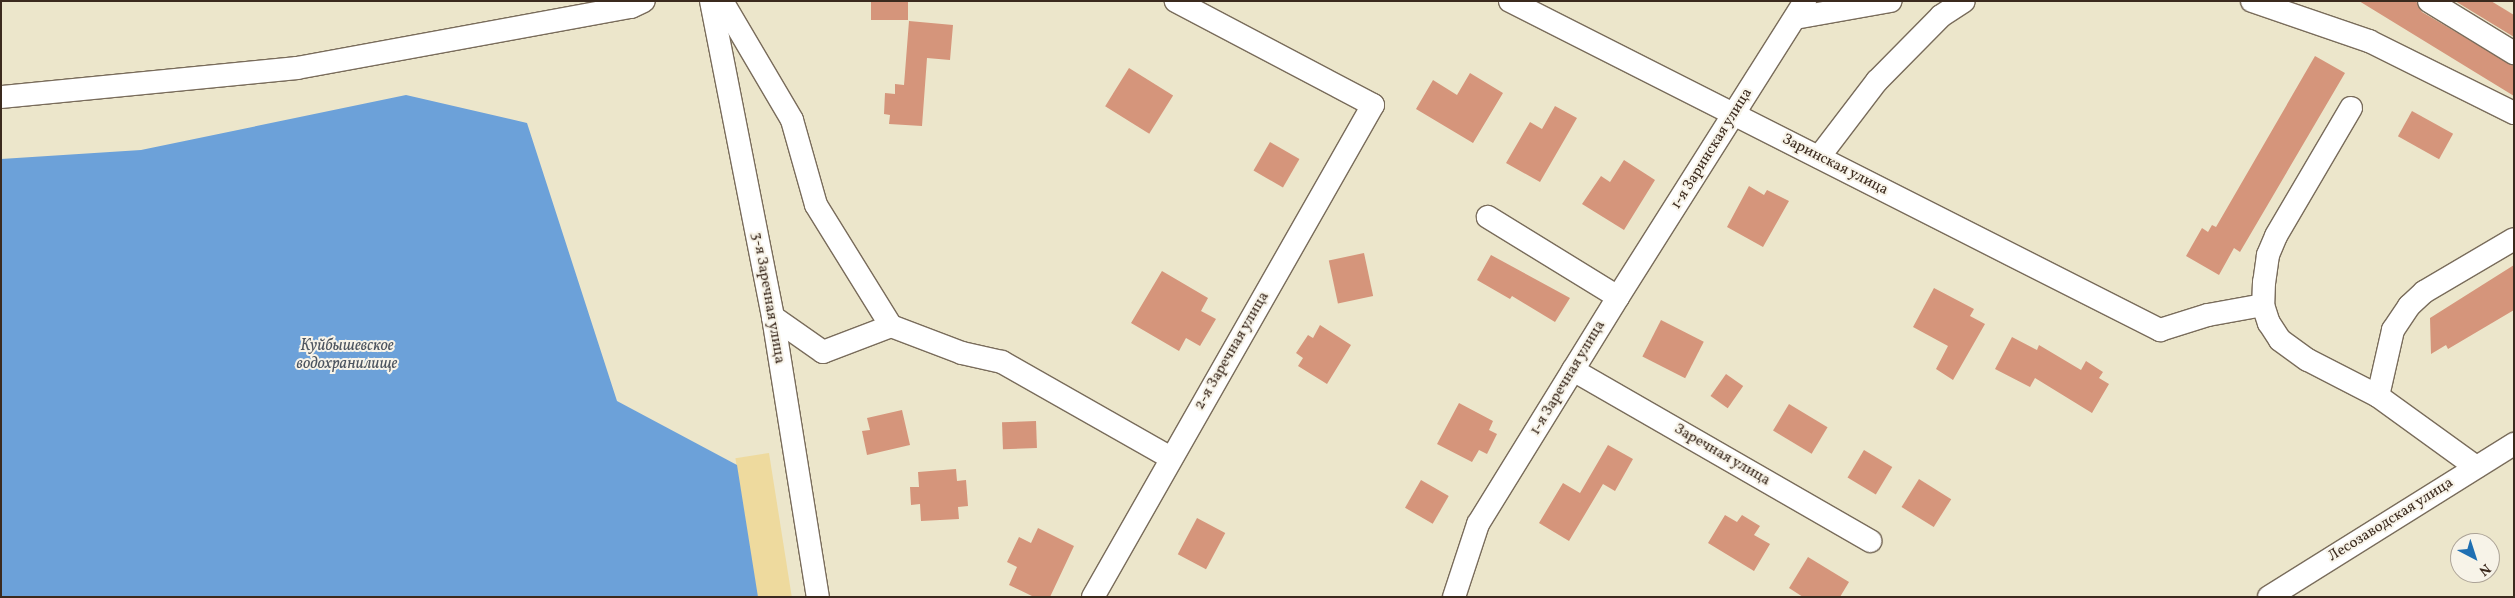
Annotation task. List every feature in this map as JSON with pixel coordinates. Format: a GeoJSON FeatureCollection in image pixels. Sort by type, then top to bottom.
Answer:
{"type":"FeatureCollection","features":[{"type":"Feature","properties":{"kind":"street"},"geometry":{"type":"LineString","coordinates":[[1,97],[298,68],[632,7],[644,1]]}},
{"type":"Feature","properties":{"kind":"street","name":"3-я Заречная улица"},"geometry":{"type":"LineString","coordinates":[[711,1],[773,317],[818,597]]}},
{"type":"Feature","properties":{"kind":"street"},"geometry":{"type":"LineString","coordinates":[[722,1],[792,120],[816,205],[890,326],[962,353],[1002,362],[1171,458]]}},
{"type":"Feature","properties":{"kind":"street","name":"2-я Заречная улица"},"geometry":{"type":"LineString","coordinates":[[1093,597],[1373,105],[1176,1]]}},
{"type":"Feature","properties":{"kind":"street","name":"Заринская улица"},"geometry":{"type":"LineString","coordinates":[[1510,1],[2160,330],[2208,315],[2263,305]]}},
{"type":"Feature","properties":{"kind":"street"},"geometry":{"type":"LineString","coordinates":[[1800,9],[1890,1]]}},
{"type":"Feature","properties":{"kind":"street"},"geometry":{"type":"LineString","coordinates":[[1819,158],[1877,81],[1941,16],[1964,1]]}},
{"type":"Feature","properties":{"kind":"street"},"geometry":{"type":"LineString","coordinates":[[2252,1],[2369,41],[2514,113]]}},
{"type":"Feature","properties":{"kind":"street"},"geometry":{"type":"LineString","coordinates":[[2429,1],[2514,53]]}},
{"type":"Feature","properties":{"kind":"street","name":"1-я Заринская улица"},"geometry":{"type":"LineString","coordinates":[[1618,297],[1800,9]]}},
{"type":"Feature","properties":{"kind":"street"},"geometry":{"type":"LineString","coordinates":[[2351,108],[2276,236],[2268,255],[2263,305],[2268,323],[2280,340],[2308,360],[2378,396],[2476,467]]}},
{"type":"Feature","properties":{"kind":"street"},"geometry":{"type":"LineString","coordinates":[[1488,217],[1618,297]]}},
{"type":"Feature","properties":{"kind":"street"},"geometry":{"type":"LineString","coordinates":[[2378,396],[2393,330],[2409,306],[2424,292],[2514,238]]}},
{"type":"Feature","properties":{"kind":"street","name":"1-я Заречная улица"},"geometry":{"type":"LineString","coordinates":[[1454,597],[1478,524],[1618,297]]}},
{"type":"Feature","properties":{"kind":"street"},"geometry":{"type":"LineString","coordinates":[[773,317],[823,352],[890,326]]}},
{"type":"Feature","properties":{"kind":"street","name":"Заречная улица"},"geometry":{"type":"LineString","coordinates":[[1573,370],[1870,541]]}},
{"type":"Feature","properties":{"kind":"street","name":"Лесозаводская улица"},"geometry":{"type":"LineString","coordinates":[[2269,597],[2514,444]]}},
{"type":"Feature","properties":{"kind":"sand"},"geometry":{"type":"Polygon","coordinates":[[[769,453],[792,597],[757,597],[735,458],[769,453]]]}},
{"type":"Feature","properties":{"kind":"water","name":"Куйбышевское водохранилище"},"geometry":{"type":"Polygon","coordinates":[[[406,95],[527,123],[617,401],[737,465],[758,597],[1,597],[1,159],[141,150],[406,95]]]}},
{"type":"Feature","properties":{"kind":"building"},"geometry":{"type":"Polygon","coordinates":[[[871,1],[908,1],[908,20],[871,20],[871,1]]]}},
{"type":"Feature","properties":{"kind":"building"},"geometry":{"type":"Polygon","coordinates":[[[2359,1],[2416,1],[2422,12],[2514,66],[2514,96],[2359,1]]]}},
{"type":"Feature","properties":{"kind":"building"},"geometry":{"type":"Polygon","coordinates":[[[2455,1],[2491,1],[2514,15],[2514,37],[2455,1]]]}},
{"type":"Feature","properties":{"kind":"building"},"geometry":{"type":"Polygon","coordinates":[[[909,21],[953,25],[950,60],[927,58],[922,126],[889,124],[890,115],[884,114],[885,93],[895,94],[895,84],[904,85],[909,21]]]}},
{"type":"Feature","properties":{"kind":"building"},"geometry":{"type":"Polygon","coordinates":[[[2315,56],[2345,73],[2240,252],[2234,248],[2219,275],[2186,256],[2202,228],[2208,232],[2212,225],[2216,227],[2315,56]]]}},
{"type":"Feature","properties":{"kind":"building"},"geometry":{"type":"Polygon","coordinates":[[[1129,68],[1173,96],[1149,134],[1105,106],[1129,68]]]}},
{"type":"Feature","properties":{"kind":"building"},"geometry":{"type":"Polygon","coordinates":[[[1470,73],[1503,93],[1473,143],[1416,109],[1433,80],[1457,95],[1470,73]]]}},
{"type":"Feature","properties":{"kind":"building"},"geometry":{"type":"Polygon","coordinates":[[[1555,106],[1577,118],[1540,182],[1506,163],[1530,122],[1542,129],[1555,106]]]}},
{"type":"Feature","properties":{"kind":"building"},"geometry":{"type":"Polygon","coordinates":[[[2412,111],[2453,134],[2439,159],[2398,136],[2412,111]]]}},
{"type":"Feature","properties":{"kind":"building"},"geometry":{"type":"Polygon","coordinates":[[[1270,142],[1299,159],[1283,188],[1254,171],[1270,142]]]}},
{"type":"Feature","properties":{"kind":"building"},"geometry":{"type":"Polygon","coordinates":[[[1624,160],[1655,180],[1624,230],[1582,204],[1601,176],[1610,182],[1624,160]]]}},
{"type":"Feature","properties":{"kind":"building"},"geometry":{"type":"Polygon","coordinates":[[[1749,186],[1764,195],[1767,190],[1789,201],[1763,247],[1727,227],[1749,186]]]}},
{"type":"Feature","properties":{"kind":"building"},"geometry":{"type":"Polygon","coordinates":[[[1364,253],[1373,296],[1338,304],[1329,260],[1364,253]]]}},
{"type":"Feature","properties":{"kind":"building"},"geometry":{"type":"Polygon","coordinates":[[[1491,255],[1570,298],[1555,322],[1512,296],[1510,299],[1477,280],[1491,255]]]}},
{"type":"Feature","properties":{"kind":"building"},"geometry":{"type":"Polygon","coordinates":[[[2514,265],[2514,310],[2448,349],[2446,345],[2431,354],[2430,318],[2514,265]]]}},
{"type":"Feature","properties":{"kind":"building"},"geometry":{"type":"Polygon","coordinates":[[[1162,271],[1208,298],[1201,311],[1216,319],[1200,346],[1186,338],[1179,351],[1131,323],[1162,271]]]}},
{"type":"Feature","properties":{"kind":"building"},"geometry":{"type":"Polygon","coordinates":[[[1934,288],[1974,309],[1970,316],[1985,324],[1953,380],[1936,369],[1948,346],[1913,327],[1934,288]]]}},
{"type":"Feature","properties":{"kind":"building"},"geometry":{"type":"Polygon","coordinates":[[[1661,320],[1704,342],[1685,378],[1642,357],[1661,320]]]}},
{"type":"Feature","properties":{"kind":"building"},"geometry":{"type":"Polygon","coordinates":[[[1320,325],[1351,345],[1327,384],[1298,366],[1303,358],[1296,353],[1308,335],[1313,338],[1320,325]]]}},
{"type":"Feature","properties":{"kind":"building"},"geometry":{"type":"Polygon","coordinates":[[[2012,337],[2037,350],[2039,345],[2081,370],[2086,361],[2103,372],[2099,378],[2109,384],[2092,413],[2035,378],[2030,387],[1995,369],[2012,337]]]}},
{"type":"Feature","properties":{"kind":"building"},"geometry":{"type":"Polygon","coordinates":[[[1726,374],[1743,386],[1728,408],[1711,396],[1726,374]]]}},
{"type":"Feature","properties":{"kind":"building"},"geometry":{"type":"Polygon","coordinates":[[[1459,403],[1493,421],[1489,430],[1497,434],[1487,454],[1479,450],[1472,462],[1437,444],[1459,403]]]}},
{"type":"Feature","properties":{"kind":"building"},"geometry":{"type":"Polygon","coordinates":[[[1789,404],[1828,427],[1812,454],[1773,431],[1789,404]]]}},
{"type":"Feature","properties":{"kind":"building"},"geometry":{"type":"Polygon","coordinates":[[[902,410],[910,445],[867,455],[862,431],[870,430],[867,418],[902,410]]]}},
{"type":"Feature","properties":{"kind":"building"},"geometry":{"type":"Polygon","coordinates":[[[1036,421],[1037,448],[1003,449],[1002,422],[1036,421]]]}},
{"type":"Feature","properties":{"kind":"building"},"geometry":{"type":"Polygon","coordinates":[[[1608,445],[1633,459],[1615,491],[1603,484],[1569,541],[1539,523],[1563,483],[1580,493],[1608,445]]]}},
{"type":"Feature","properties":{"kind":"building"},"geometry":{"type":"Polygon","coordinates":[[[1864,450],[1892,467],[1876,494],[1848,477],[1864,450]]]}},
{"type":"Feature","properties":{"kind":"building"},"geometry":{"type":"Polygon","coordinates":[[[956,469],[957,481],[966,480],[968,506],[958,507],[959,519],[921,521],[920,504],[911,505],[910,487],[919,487],[918,472],[956,469]]]}},
{"type":"Feature","properties":{"kind":"building"},"geometry":{"type":"Polygon","coordinates":[[[1919,479],[1951,499],[1934,527],[1902,507],[1919,479]]]}},
{"type":"Feature","properties":{"kind":"building"},"geometry":{"type":"Polygon","coordinates":[[[1421,480],[1449,496],[1433,524],[1405,508],[1421,480]]]}},
{"type":"Feature","properties":{"kind":"building"},"geometry":{"type":"Polygon","coordinates":[[[1725,515],[1737,522],[1742,515],[1760,526],[1754,535],[1770,544],[1754,571],[1708,543],[1725,515]]]}},
{"type":"Feature","properties":{"kind":"building"},"geometry":{"type":"Polygon","coordinates":[[[1197,518],[1225,533],[1206,569],[1178,554],[1197,518]]]}},
{"type":"Feature","properties":{"kind":"building"},"geometry":{"type":"Polygon","coordinates":[[[1038,528],[1074,546],[1050,597],[1034,597],[1009,585],[1017,567],[1007,562],[1019,537],[1031,543],[1038,528]]]}},
{"type":"Feature","properties":{"kind":"building"},"geometry":{"type":"Polygon","coordinates":[[[1808,557],[1849,582],[1840,597],[1803,597],[1789,588],[1808,557]]]}}]}
